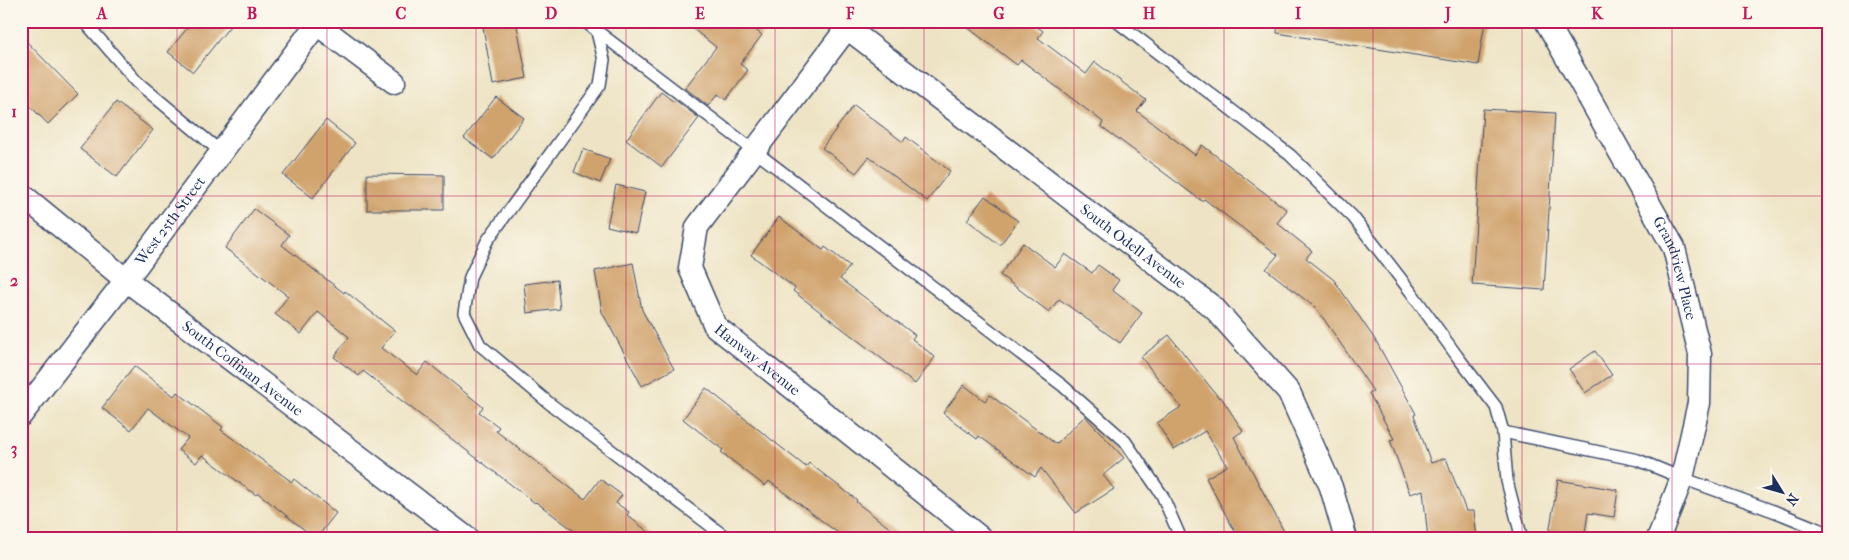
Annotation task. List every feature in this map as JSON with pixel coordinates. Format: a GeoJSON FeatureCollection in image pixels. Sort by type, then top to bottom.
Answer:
{"type":"FeatureCollection","features":[{"type":"Feature","properties":{"kind":"street","name":"Grandview Place"},"geometry":{"type":"LineString","coordinates":[[1546,21],[1674,248],[1700,354],[1699,403],[1682,478],[1658,539]]}},
{"type":"Feature","properties":{"kind":"street","name":"West 25th Street"},"geometry":{"type":"LineString","coordinates":[[21,415],[126,280],[316,22],[394,82]]}},
{"type":"Feature","properties":{"kind":"street","name":"Hanway Avenue"},"geometry":{"type":"LineString","coordinates":[[842,25],[754,151],[697,227],[690,268],[715,326],[982,539]]}},
{"type":"Feature","properties":{"kind":"street","name":"South Odell Avenue"},"geometry":{"type":"LineString","coordinates":[[842,25],[1214,308],[1289,392],[1332,487],[1346,539]]}},
{"type":"Feature","properties":{"kind":"street","name":"South Coffman Avenue"},"geometry":{"type":"LineString","coordinates":[[21,194],[126,280],[468,539]]}},
{"type":"Feature","properties":{"kind":"lane"},"geometry":{"type":"LineString","coordinates":[[84,21],[137,82],[222,152]]}},
{"type":"Feature","properties":{"kind":"lane"},"geometry":{"type":"LineString","coordinates":[[584,21],[1063,386],[1125,441],[1162,495],[1181,539]]}},
{"type":"Feature","properties":{"kind":"lane"},"geometry":{"type":"LineString","coordinates":[[1116,21],[1290,156],[1353,218],[1411,292],[1496,407],[1503,432],[1507,481],[1522,539]]}},
{"type":"Feature","properties":{"kind":"lane"},"geometry":{"type":"LineString","coordinates":[[597,32],[604,60],[600,85],[487,241],[470,277],[464,313],[480,345],[549,402],[728,539]]}},
{"type":"Feature","properties":{"kind":"lane"},"geometry":{"type":"LineString","coordinates":[[1503,432],[1638,460],[1828,533]]}},
{"type":"Feature","properties":{"kind":"building"},"geometry":{"type":"Polygon","coordinates":[[[193,21],[234,21],[193,72],[168,52],[193,21]]]}},
{"type":"Feature","properties":{"kind":"building"},"geometry":{"type":"Polygon","coordinates":[[[482,21],[516,21],[527,78],[493,85],[482,21]]]}},
{"type":"Feature","properties":{"kind":"building"},"geometry":{"type":"Polygon","coordinates":[[[683,21],[744,21],[762,35],[740,64],[748,70],[726,100],[718,94],[708,106],[685,88],[716,47],[683,21]]]}},
{"type":"Feature","properties":{"kind":"building"},"geometry":{"type":"Polygon","coordinates":[[[959,21],[1029,21],[1043,31],[1038,38],[1086,74],[1095,62],[1146,100],[1137,111],[1195,155],[1202,145],[1287,210],[1277,223],[1312,251],[1306,258],[1334,280],[1376,341],[1416,414],[1414,415],[1431,463],[1446,458],[1466,511],[1474,511],[1477,539],[1428,539],[1423,490],[1410,494],[1390,440],[1394,439],[1369,393],[1373,391],[1317,309],[1266,269],[1278,255],[1204,199],[1202,201],[1101,126],[1103,122],[1021,60],[1017,65],[959,21]]]}},
{"type":"Feature","properties":{"kind":"building"},"geometry":{"type":"Polygon","coordinates":[[[1278,21],[1485,21],[1478,65],[1277,33],[1278,21]]]}},
{"type":"Feature","properties":{"kind":"building"},"geometry":{"type":"Polygon","coordinates":[[[21,36],[78,94],[48,124],[21,97],[21,36]]]}},
{"type":"Feature","properties":{"kind":"building"},"geometry":{"type":"Polygon","coordinates":[[[661,92],[699,118],[662,167],[626,140],[661,92]]]}},
{"type":"Feature","properties":{"kind":"building"},"geometry":{"type":"Polygon","coordinates":[[[496,97],[524,118],[493,159],[464,138],[496,97]]]}},
{"type":"Feature","properties":{"kind":"building"},"geometry":{"type":"Polygon","coordinates":[[[116,102],[153,130],[117,177],[80,149],[116,102]]]}},
{"type":"Feature","properties":{"kind":"building"},"geometry":{"type":"Polygon","coordinates":[[[854,105],[903,142],[906,137],[950,171],[927,201],[869,157],[856,173],[822,148],[854,105]]]}},
{"type":"Feature","properties":{"kind":"building"},"geometry":{"type":"Polygon","coordinates":[[[1483,109],[1555,113],[1544,290],[1472,285],[1483,109]]]}},
{"type":"Feature","properties":{"kind":"building"},"geometry":{"type":"Polygon","coordinates":[[[326,120],[355,143],[313,198],[283,175],[326,120]]]}},
{"type":"Feature","properties":{"kind":"building"},"geometry":{"type":"Polygon","coordinates":[[[583,149],[610,159],[600,183],[574,172],[583,149]]]}},
{"type":"Feature","properties":{"kind":"building"},"geometry":{"type":"Polygon","coordinates":[[[367,174],[444,175],[444,210],[367,210],[367,174]]]}},
{"type":"Feature","properties":{"kind":"building"},"geometry":{"type":"Polygon","coordinates":[[[616,185],[645,192],[636,233],[607,226],[616,185]]]}},
{"type":"Feature","properties":{"kind":"building"},"geometry":{"type":"Polygon","coordinates":[[[985,196],[1018,221],[1000,245],[967,220],[985,196]]]}},
{"type":"Feature","properties":{"kind":"building"},"geometry":{"type":"Polygon","coordinates":[[[254,209],[289,235],[282,245],[344,293],[345,291],[395,331],[381,348],[417,375],[427,362],[483,407],[479,412],[499,427],[496,431],[585,499],[600,479],[622,495],[616,503],[629,512],[627,515],[657,539],[585,539],[363,371],[359,376],[334,357],[349,337],[318,312],[301,334],[275,314],[288,296],[225,248],[254,209]]]}},
{"type":"Feature","properties":{"kind":"building"},"geometry":{"type":"Polygon","coordinates":[[[779,217],[823,250],[825,247],[850,266],[840,279],[915,335],[912,339],[935,357],[915,384],[793,291],[795,288],[751,255],[779,217]]]}},
{"type":"Feature","properties":{"kind":"building"},"geometry":{"type":"Polygon","coordinates":[[[1023,243],[1055,267],[1065,254],[1092,273],[1098,265],[1119,280],[1112,290],[1142,313],[1120,343],[1059,299],[1049,312],[1000,275],[1023,243]]]}},
{"type":"Feature","properties":{"kind":"building"},"geometry":{"type":"Polygon","coordinates":[[[633,263],[642,310],[674,369],[642,386],[602,312],[595,271],[633,263]]]}},
{"type":"Feature","properties":{"kind":"building"},"geometry":{"type":"Polygon","coordinates":[[[557,280],[560,309],[527,313],[524,284],[557,280]]]}},
{"type":"Feature","properties":{"kind":"building"},"geometry":{"type":"Polygon","coordinates":[[[1169,335],[1219,398],[1221,397],[1243,431],[1234,437],[1288,539],[1239,539],[1206,478],[1227,466],[1205,431],[1174,450],[1157,423],[1181,407],[1141,357],[1169,335]]]}},
{"type":"Feature","properties":{"kind":"building"},"geometry":{"type":"Polygon","coordinates":[[[1595,351],[1612,375],[1585,393],[1569,369],[1595,351]]]}},
{"type":"Feature","properties":{"kind":"building"},"geometry":{"type":"Polygon","coordinates":[[[134,366],[174,396],[177,392],[223,427],[221,430],[292,482],[294,479],[336,513],[316,539],[258,493],[256,495],[202,455],[196,463],[178,450],[188,438],[148,408],[131,430],[102,408],[134,366]]]}},
{"type":"Feature","properties":{"kind":"building"},"geometry":{"type":"Polygon","coordinates":[[[964,385],[985,401],[990,395],[1056,444],[1085,416],[1124,458],[1103,475],[1114,489],[1076,513],[1041,468],[1035,477],[979,436],[977,439],[943,413],[964,385]]]}},
{"type":"Feature","properties":{"kind":"building"},"geometry":{"type":"Polygon","coordinates":[[[706,388],[806,467],[809,463],[904,539],[846,539],[769,481],[765,486],[721,452],[723,450],[683,419],[706,388]]]}},
{"type":"Feature","properties":{"kind":"building"},"geometry":{"type":"Polygon","coordinates":[[[1558,480],[1618,490],[1614,517],[1588,513],[1584,539],[1548,539],[1558,480]]]}},
{"type":"Feature","properties":{"kind":"waterway"},"geometry":{"type":"LineString","coordinates":[[21,530],[30,539]]}}]}
